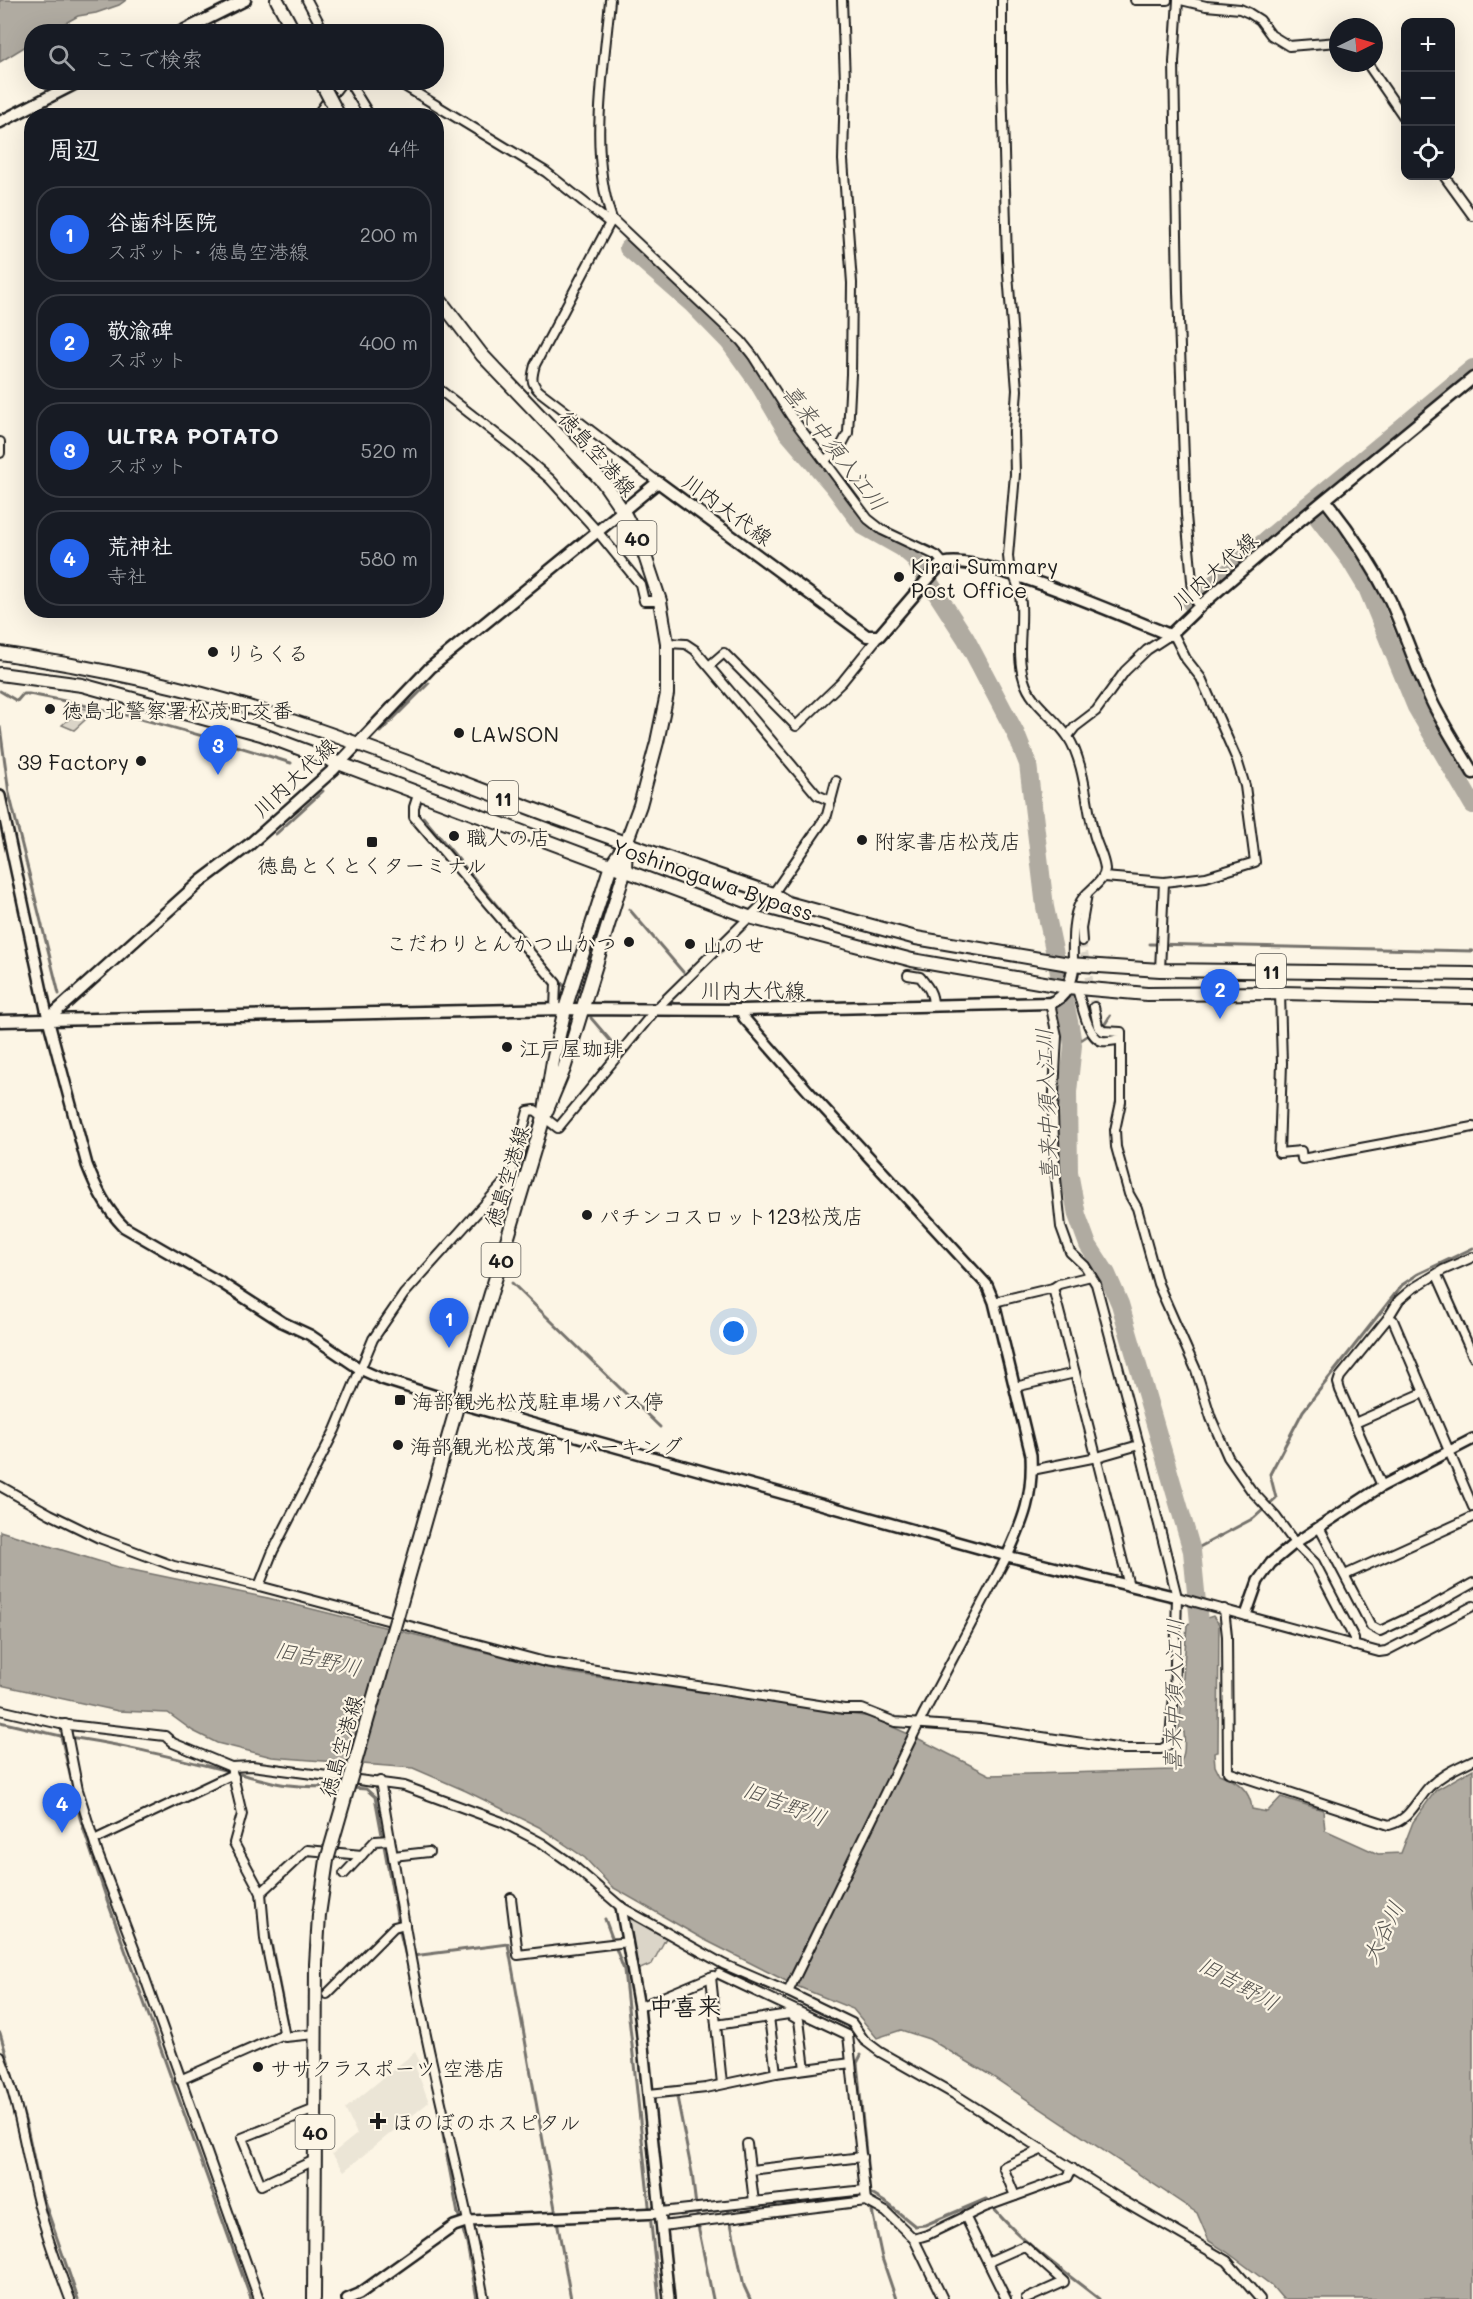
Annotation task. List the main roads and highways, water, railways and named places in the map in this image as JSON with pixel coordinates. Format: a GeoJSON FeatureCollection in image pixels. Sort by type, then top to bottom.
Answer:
{"type":"FeatureCollection","features":[{"type":"Feature","properties":{"kind":"main road"},"geometry":{"type":"LineString","coordinates":[[197,24],[246,0]]}},
{"type":"Feature","properties":{"kind":"main road"},"geometry":{"type":"LineString","coordinates":[[277,0],[290,24]]}},
{"type":"Feature","properties":{"kind":"main road"},"geometry":{"type":"LineString","coordinates":[[27,108],[62,90]]}},
{"type":"Feature","properties":{"kind":"main road"},"geometry":{"type":"LineString","coordinates":[[325,90],[335,108]]}},
{"type":"Feature","properties":{"kind":"main road"},"geometry":{"type":"LineString","coordinates":[[0,122],[24,110]]}},
{"type":"Feature","properties":{"kind":"main road","name":"徳島空港線"},"geometry":{"type":"LineString","coordinates":[[444,305],[482,355],[603,482],[623,511],[643,550],[660,601],[667,643],[667,694],[659,732],[640,805],[626,843],[611,865],[560,1009],[544,1117]]}},
{"type":"Feature","properties":{"kind":"main road","name":"川内大代線"},"geometry":{"type":"LineString","coordinates":[[48,1019],[201,881],[280,818],[340,762],[430,668],[658,482],[867,636],[879,636],[943,563],[953,561],[992,568],[1052,588],[1171,634],[1198,606],[1473,378]]}},
{"type":"Feature","properties":{"kind":"main road"},"geometry":{"type":"LineString","coordinates":[[1326,501],[1368,559],[1391,602],[1434,707],[1473,773]]}},
{"type":"Feature","properties":{"kind":"main road","name":"Yoshinogawa Bypass"},"geometry":{"type":"LineString","coordinates":[[0,653],[89,668],[182,689],[272,714],[773,894],[788,903],[916,938],[1004,954],[1072,978],[1147,994],[1280,993],[1473,997]]}},
{"type":"Feature","properties":{"kind":"main road","name":"Yoshinogawa Bypass"},"geometry":{"type":"LineString","coordinates":[[0,674],[92,687],[261,734],[749,917],[912,960],[1001,976],[1072,978],[1160,970],[1473,974]]}},
{"type":"Feature","properties":{"kind":"main road","name":"徳島空港線"},"geometry":{"type":"LineString","coordinates":[[314,2299],[316,1954],[327,1860],[458,1403],[544,1117],[564,1069],[625,870],[626,843]]}},
{"type":"Feature","properties":{"kind":"main road","name":"川内大代線"},"geometry":{"type":"LineString","coordinates":[[0,1021],[560,1009],[741,1010],[1053,1003],[1072,978]]}},
{"type":"Feature","properties":{"kind":"water"},"geometry":{"type":"Polygon","coordinates":[[[0,0],[126,0],[119,5],[96,13],[78,16],[64,24],[24,24],[24,47],[0,62],[0,0]]]}},
{"type":"Feature","properties":{"kind":"water"},"geometry":{"type":"Polygon","coordinates":[[[0,1531],[118,1567],[268,1598],[564,1672],[870,1717],[990,1775],[1173,1770],[1182,1758],[1184,1748],[1184,1732],[1179,1731],[1187,1624],[1213,1616],[1219,1624],[1218,1752],[1214,1753],[1215,1766],[1219,1774],[1242,1787],[1249,1796],[1252,1809],[1267,1812],[1281,1797],[1323,1810],[1325,1830],[1378,1854],[1401,1853],[1413,1822],[1436,1790],[1473,1769],[1473,1882],[1471,1894],[1473,1920],[1473,2299],[1283,2299],[1271,2285],[1209,2241],[1197,2213],[990,2075],[929,2039],[901,2030],[877,2038],[853,2009],[794,1985],[703,1939],[612,1887],[585,1858],[539,1827],[413,1768],[272,1757],[217,1743],[193,1731],[168,1713],[118,1711],[0,1685],[0,1531]]]}},
{"type":"Feature","properties":{"kind":"waterway","name":"喜来中須入江川"},"geometry":{"type":"LineString","coordinates":[[628,248],[692,304],[729,342],[757,381],[787,432],[834,487],[863,526],[902,548],[913,557],[966,639],[1016,734],[1028,764],[1045,907],[1073,1045],[1068,1092],[1069,1172],[1077,1215],[1088,1245],[1107,1274],[1120,1304],[1192,1551],[1201,1643]]}},
{"type":"Feature","properties":{"kind":"waterway"},"geometry":{"type":"LineString","coordinates":[[1473,368],[1308,505],[1350,560],[1367,588],[1416,707],[1473,805]]}},
{"type":"Feature","properties":{"kind":"waterway"},"geometry":{"type":"LineString","coordinates":[[1191,603],[1308,505]]}},
{"type":"Feature","properties":{"kind":"waterway"},"geometry":{"type":"LineString","coordinates":[[380,732],[429,683]]}},
{"type":"Feature","properties":{"kind":"waterway"},"geometry":{"type":"LineString","coordinates":[[0,691],[17,701],[23,694],[29,694],[128,716],[291,763]]}},
{"type":"Feature","properties":{"kind":"waterway"},"geometry":{"type":"LineString","coordinates":[[0,727],[9,793],[59,994]]}},
{"type":"Feature","properties":{"kind":"waterway"},"geometry":{"type":"LineString","coordinates":[[276,834],[323,791]]}},
{"type":"Feature","properties":{"kind":"waterway"},"geometry":{"type":"LineString","coordinates":[[423,817],[564,986]]}},
{"type":"Feature","properties":{"kind":"waterway"},"geometry":{"type":"LineString","coordinates":[[629,909],[683,972]]}},
{"type":"Feature","properties":{"kind":"waterway"},"geometry":{"type":"LineString","coordinates":[[1150,944],[1473,951]]}},
{"type":"Feature","properties":{"kind":"waterway"},"geometry":{"type":"LineString","coordinates":[[1073,1045],[1105,1024],[1110,1016]]}},
{"type":"Feature","properties":{"kind":"waterway"},"geometry":{"type":"LineString","coordinates":[[591,1018],[615,1046]]}},
{"type":"Feature","properties":{"kind":"waterway"},"geometry":{"type":"LineString","coordinates":[[1192,1551],[1254,1518],[1276,1498],[1270,1474],[1303,1411],[1402,1285],[1418,1274],[1473,1248]]}},
{"type":"Feature","properties":{"kind":"waterway"},"geometry":{"type":"LineString","coordinates":[[512,1283],[660,1427]]}},
{"type":"Feature","properties":{"kind":"waterway"},"geometry":{"type":"LineString","coordinates":[[0,1722],[61,1736],[80,1818],[106,1897],[251,2299]]}},
{"type":"Feature","properties":{"kind":"waterway"},"geometry":{"type":"LineString","coordinates":[[61,1736],[142,1750],[284,1785],[345,1788]]}},
{"type":"Feature","properties":{"kind":"waterway"},"geometry":{"type":"LineString","coordinates":[[352,1788],[366,1789],[375,1797],[400,1932],[412,1983]]}},
{"type":"Feature","properties":{"kind":"waterway"},"geometry":{"type":"LineString","coordinates":[[605,1919],[624,1970],[659,2299]]}},
{"type":"Feature","properties":{"kind":"waterway"},"geometry":{"type":"LineString","coordinates":[[267,1922],[287,2023]]}},
{"type":"Feature","properties":{"kind":"waterway"},"geometry":{"type":"LineString","coordinates":[[413,1956],[508,1944],[571,2299]]}},
{"type":"Feature","properties":{"kind":"waterway"},"geometry":{"type":"LineString","coordinates":[[0,2033],[27,2127],[41,2192],[78,2299]]}},
{"type":"Feature","properties":{"kind":"waterway"},"geometry":{"type":"LineString","coordinates":[[861,2055],[857,2063],[870,2193],[915,2226],[925,2225],[986,2199],[1025,2240],[1099,2299]]}},
{"type":"Feature","properties":{"kind":"waterway"},"geometry":{"type":"LineString","coordinates":[[677,2097],[692,2173],[699,2231],[713,2299]]}},
{"type":"Feature","properties":{"kind":"waterway"},"geometry":{"type":"LineString","coordinates":[[436,2098],[458,2214]]}},
{"type":"Feature","properties":{"kind":"waterway"},"geometry":{"type":"LineString","coordinates":[[681,2215],[860,2194]]}},
{"type":"Feature","properties":{"kind":"waterway"},"geometry":{"type":"LineString","coordinates":[[871,2206],[882,2258],[896,2299]]}},
{"type":"Feature","properties":{"kind":"waterway"},"geometry":{"type":"LineString","coordinates":[[728,2209],[744,2286],[750,2299]]}},
{"type":"Feature","properties":{"kind":"waterway"},"geometry":{"type":"LineString","coordinates":[[458,2213],[467,2244],[477,2299]]}},
{"type":"Feature","properties":{"kind":"tunnel"},"geometry":{"type":"LineString","coordinates":[[1082,941],[1094,1007]]}},
{"type":"Feature","properties":{"kind":"place","name":"Kirai Summary Post Office"},"geometry":{"type":"Point","coordinates":[899,577]}},
{"type":"Feature","properties":{"kind":"place","name":"りらくる"},"geometry":{"type":"Point","coordinates":[213,652]}},
{"type":"Feature","properties":{"kind":"place","name":"徳島北警察署松茂町交番"},"geometry":{"type":"Point","coordinates":[50,709]}},
{"type":"Feature","properties":{"kind":"place","name":"LAWSON"},"geometry":{"type":"Point","coordinates":[459,733]}},
{"type":"Feature","properties":{"kind":"place","name":"39 Factory"},"geometry":{"type":"Point","coordinates":[141,761]}},
{"type":"Feature","properties":{"kind":"place","name":"ULTRA POTATO"},"geometry":{"type":"Point","coordinates":[218,775]}},
{"type":"Feature","properties":{"kind":"place","name":"職人の店"},"geometry":{"type":"Point","coordinates":[454,836]}},
{"type":"Feature","properties":{"kind":"place","name":"附家書店松茂店"},"geometry":{"type":"Point","coordinates":[862,840]}},
{"type":"Feature","properties":{"kind":"place","name":"徳島とくとくターミナル"},"geometry":{"type":"Point","coordinates":[372,842]}},
{"type":"Feature","properties":{"kind":"place","name":"こだわりとんかつ山かつ"},"geometry":{"type":"Point","coordinates":[629,942]}},
{"type":"Feature","properties":{"kind":"place","name":"山のせ"},"geometry":{"type":"Point","coordinates":[690,944]}},
{"type":"Feature","properties":{"kind":"place","name":"敬渝碑"},"geometry":{"type":"Point","coordinates":[1220,1019]}},
{"type":"Feature","properties":{"kind":"place","name":"江戸屋珈琲"},"geometry":{"type":"Point","coordinates":[507,1047]}},
{"type":"Feature","properties":{"kind":"place","name":"パチンコスロット123松茂店"},"geometry":{"type":"Point","coordinates":[587,1215]}},
{"type":"Feature","properties":{"kind":"place","name":"谷歯科医院"},"geometry":{"type":"Point","coordinates":[449,1348]}},
{"type":"Feature","properties":{"kind":"place","name":"海部観光松茂駐車場バス停"},"geometry":{"type":"Point","coordinates":[400,1400]}},
{"type":"Feature","properties":{"kind":"place","name":"海部観光松茂第１パーキング"},"geometry":{"type":"Point","coordinates":[398,1445]}},
{"type":"Feature","properties":{"kind":"place","name":"荒神社"},"geometry":{"type":"Point","coordinates":[62,1833]}},
{"type":"Feature","properties":{"kind":"place","name":"ササクラスポーツ 空港店"},"geometry":{"type":"Point","coordinates":[258,2067]}},
{"type":"Feature","properties":{"kind":"place","name":"ほのぼのホスピタル"},"geometry":{"type":"Point","coordinates":[378,2121]}},
{"type":"Feature","properties":{"kind":"district","name":"中喜来"},"geometry":{"type":"Point","coordinates":[685,2005]}},
{"type":"Feature","properties":{"kind":"water label","name":"旧吉野川"},"geometry":{"type":"Point","coordinates":[318,1658]}},
{"type":"Feature","properties":{"kind":"water label","name":"旧吉野川"},"geometry":{"type":"Point","coordinates":[785,1803]}},
{"type":"Feature","properties":{"kind":"water label","name":"大谷川"},"geometry":{"type":"Point","coordinates":[1382,1932]}},
{"type":"Feature","properties":{"kind":"water label","name":"旧吉野川"},"geometry":{"type":"Point","coordinates":[1239,1983]}}]}
